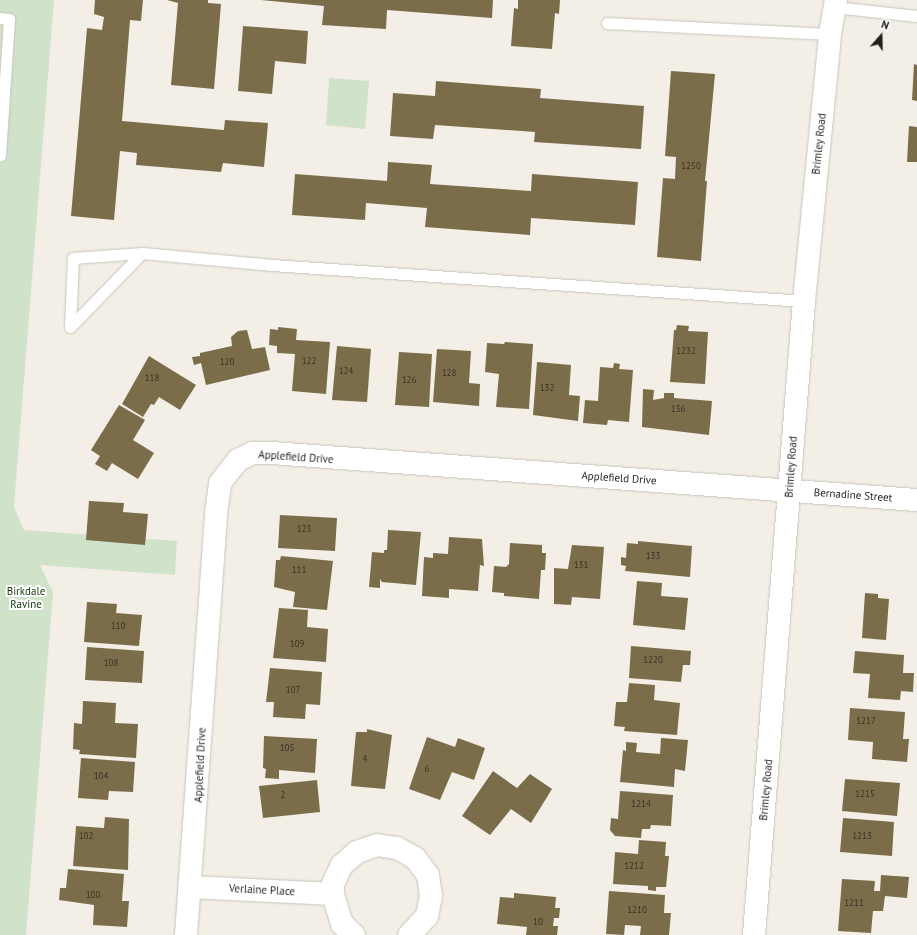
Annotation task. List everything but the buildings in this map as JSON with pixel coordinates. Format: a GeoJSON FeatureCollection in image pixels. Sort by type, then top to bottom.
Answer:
{"type":"FeatureCollection","features":[{"type":"Feature","properties":{"kind":"street","name":"Brimley Road"},"geometry":{"type":"LineString","coordinates":[[754,935],[804,300],[830,34],[835,4]]}},
{"type":"Feature","properties":{"kind":"street","name":"Applefield Drive"},"geometry":{"type":"LineString","coordinates":[[186,935],[191,887],[216,513],[220,483],[238,460],[253,453],[272,453],[790,490]]}},
{"type":"Feature","properties":{"kind":"street","name":"Bernadine Street"},"geometry":{"type":"LineString","coordinates":[[790,490],[917,500]]}},
{"type":"Feature","properties":{"kind":"street"},"geometry":{"type":"LineString","coordinates":[[354,935],[342,924],[333,894],[333,884],[342,865],[358,852],[377,845],[398,848],[415,858],[428,875],[431,896],[427,916],[409,935]]}},
{"type":"Feature","properties":{"kind":"street","name":"Verlaine Place"},"geometry":{"type":"LineString","coordinates":[[191,887],[333,894]]}},
{"type":"Feature","properties":{"kind":"lane"},"geometry":{"type":"LineString","coordinates":[[835,4],[917,16]]}},
{"type":"Feature","properties":{"kind":"lane"},"geometry":{"type":"LineString","coordinates":[[0,18],[9,19],[0,156]]}},
{"type":"Feature","properties":{"kind":"lane"},"geometry":{"type":"LineString","coordinates":[[607,23],[830,34]]}},
{"type":"Feature","properties":{"kind":"lane"},"geometry":{"type":"LineString","coordinates":[[142,253],[70,327],[73,258],[142,253],[280,266],[804,300]]}},
{"type":"Feature","properties":{"kind":"green space","name":"Birkdale Ravine"},"geometry":{"type":"Polygon","coordinates":[[[0,0],[54,0],[14,507],[24,530],[177,541],[175,575],[40,565],[53,592],[26,935],[0,935],[0,0]]]}},
{"type":"Feature","properties":{"kind":"green space"},"geometry":{"type":"Polygon","coordinates":[[[329,78],[369,81],[365,129],[326,125],[329,78]]]}}]}
